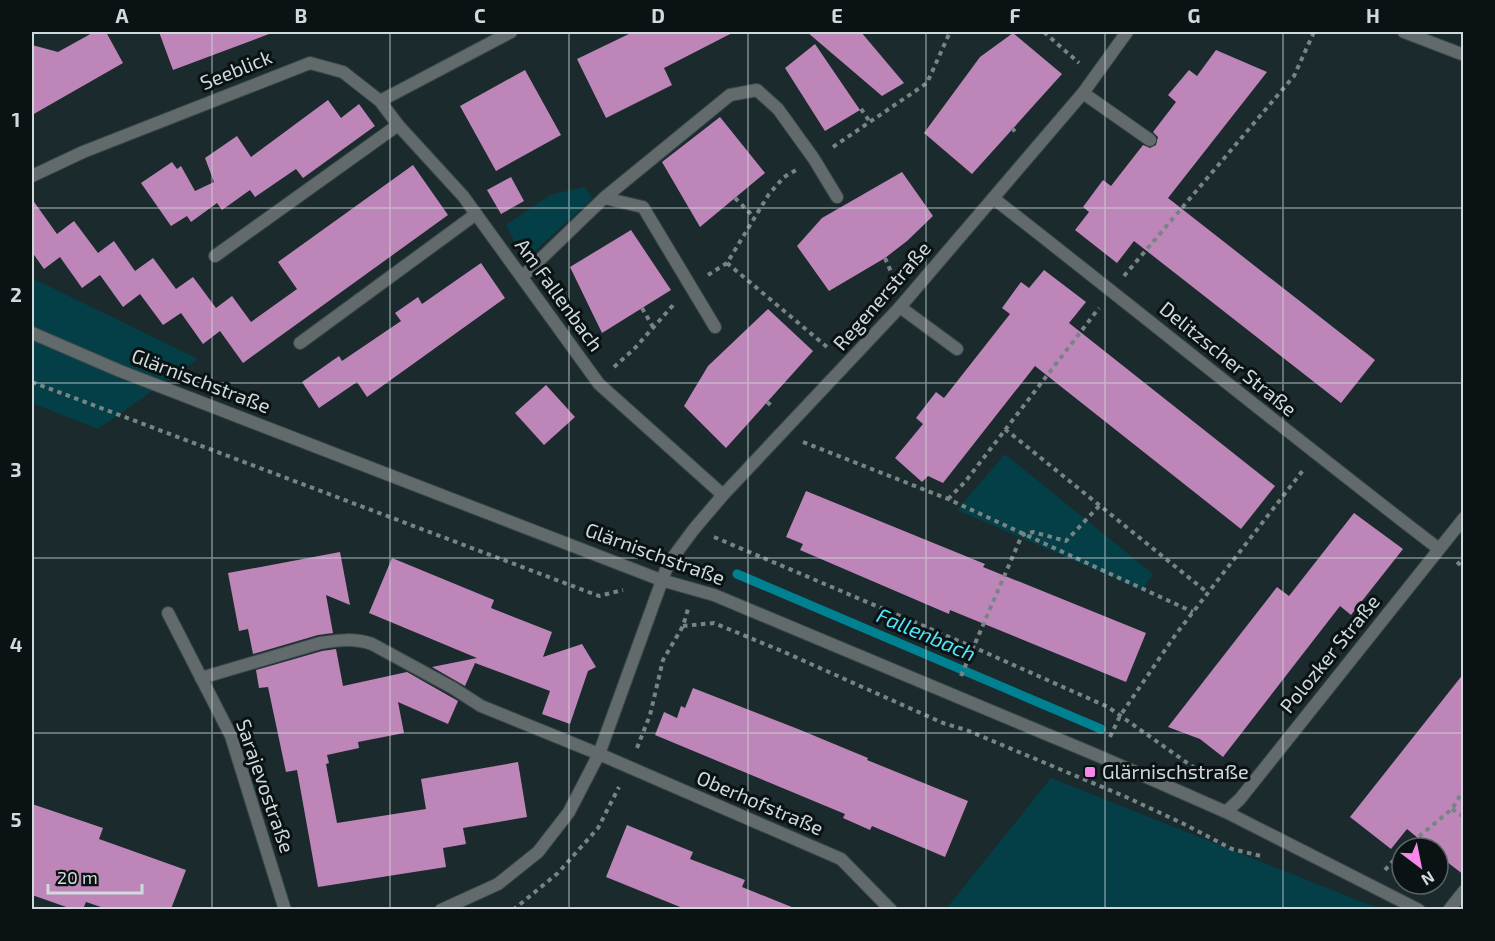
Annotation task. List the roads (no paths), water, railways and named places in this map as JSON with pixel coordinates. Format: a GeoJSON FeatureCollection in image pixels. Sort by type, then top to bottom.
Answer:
{"type":"FeatureCollection","features":[{"type":"Feature","properties":{"kind":"street"},"geometry":{"type":"LineString","coordinates":[[380,101],[511,32]]}},
{"type":"Feature","properties":{"kind":"street","name":"Regenerstraße"},"geometry":{"type":"LineString","coordinates":[[661,580],[668,564],[694,529],[723,495],[900,307],[1083,93],[1127,32]]}},
{"type":"Feature","properties":{"kind":"street"},"geometry":{"type":"LineString","coordinates":[[1404,32],[1464,56]]}},
{"type":"Feature","properties":{"kind":"street","name":"Seeblick"},"geometry":{"type":"LineString","coordinates":[[32,176],[83,152],[310,63],[343,72],[380,101]]}},
{"type":"Feature","properties":{"kind":"street"},"geometry":{"type":"LineString","coordinates":[[522,277],[604,198],[730,95],[757,90],[778,109],[814,159],[837,197]]}},
{"type":"Feature","properties":{"kind":"street"},"geometry":{"type":"LineString","coordinates":[[1083,93],[1150,140]]}},
{"type":"Feature","properties":{"kind":"street","name":"Am Fallenbach"},"geometry":{"type":"LineString","coordinates":[[380,101],[398,125],[463,195],[599,384],[723,495]]}},
{"type":"Feature","properties":{"kind":"street"},"geometry":{"type":"LineString","coordinates":[[215,256],[398,125]]}},
{"type":"Feature","properties":{"kind":"street"},"geometry":{"type":"LineString","coordinates":[[604,198],[643,207],[715,327]]}},
{"type":"Feature","properties":{"kind":"street","name":"Delitzscher Straße"},"geometry":{"type":"LineString","coordinates":[[993,198],[1439,549]]}},
{"type":"Feature","properties":{"kind":"street"},"geometry":{"type":"LineString","coordinates":[[300,343],[476,214]]}},
{"type":"Feature","properties":{"kind":"street"},"geometry":{"type":"LineString","coordinates":[[900,307],[957,349]]}},
{"type":"Feature","properties":{"kind":"street","name":"Glärnischstraße"},"geometry":{"type":"LineString","coordinates":[[32,333],[120,371],[661,580],[714,595],[1101,757],[1226,812],[1419,909]]}},
{"type":"Feature","properties":{"kind":"street","name":"Polozker Straße"},"geometry":{"type":"LineString","coordinates":[[1226,812],[1240,799],[1464,518]]}},
{"type":"Feature","properties":{"kind":"street"},"geometry":{"type":"LineString","coordinates":[[447,909],[498,884],[538,852],[569,812],[599,754],[661,580]]}},
{"type":"Feature","properties":{"kind":"street","name":"Sarajevostraße"},"geometry":{"type":"LineString","coordinates":[[168,613],[231,736],[285,909]]}},
{"type":"Feature","properties":{"kind":"street","name":"Oberhofstraße"},"geometry":{"type":"LineString","coordinates":[[201,678],[320,643],[361,640],[443,682],[481,706],[599,754],[841,859],[891,909]]}},
{"type":"Feature","properties":{"kind":"street"},"geometry":{"type":"LineString","coordinates":[[1449,909],[1464,891]]}},
{"type":"Feature","properties":{"kind":"waterway","name":"Fallenbach"},"geometry":{"type":"LineString","coordinates":[[737,574],[1101,729]]}},
{"type":"Feature","properties":{"kind":"place","name":"Glärnischstraße"},"geometry":{"type":"Point","coordinates":[1090,772]}}]}
